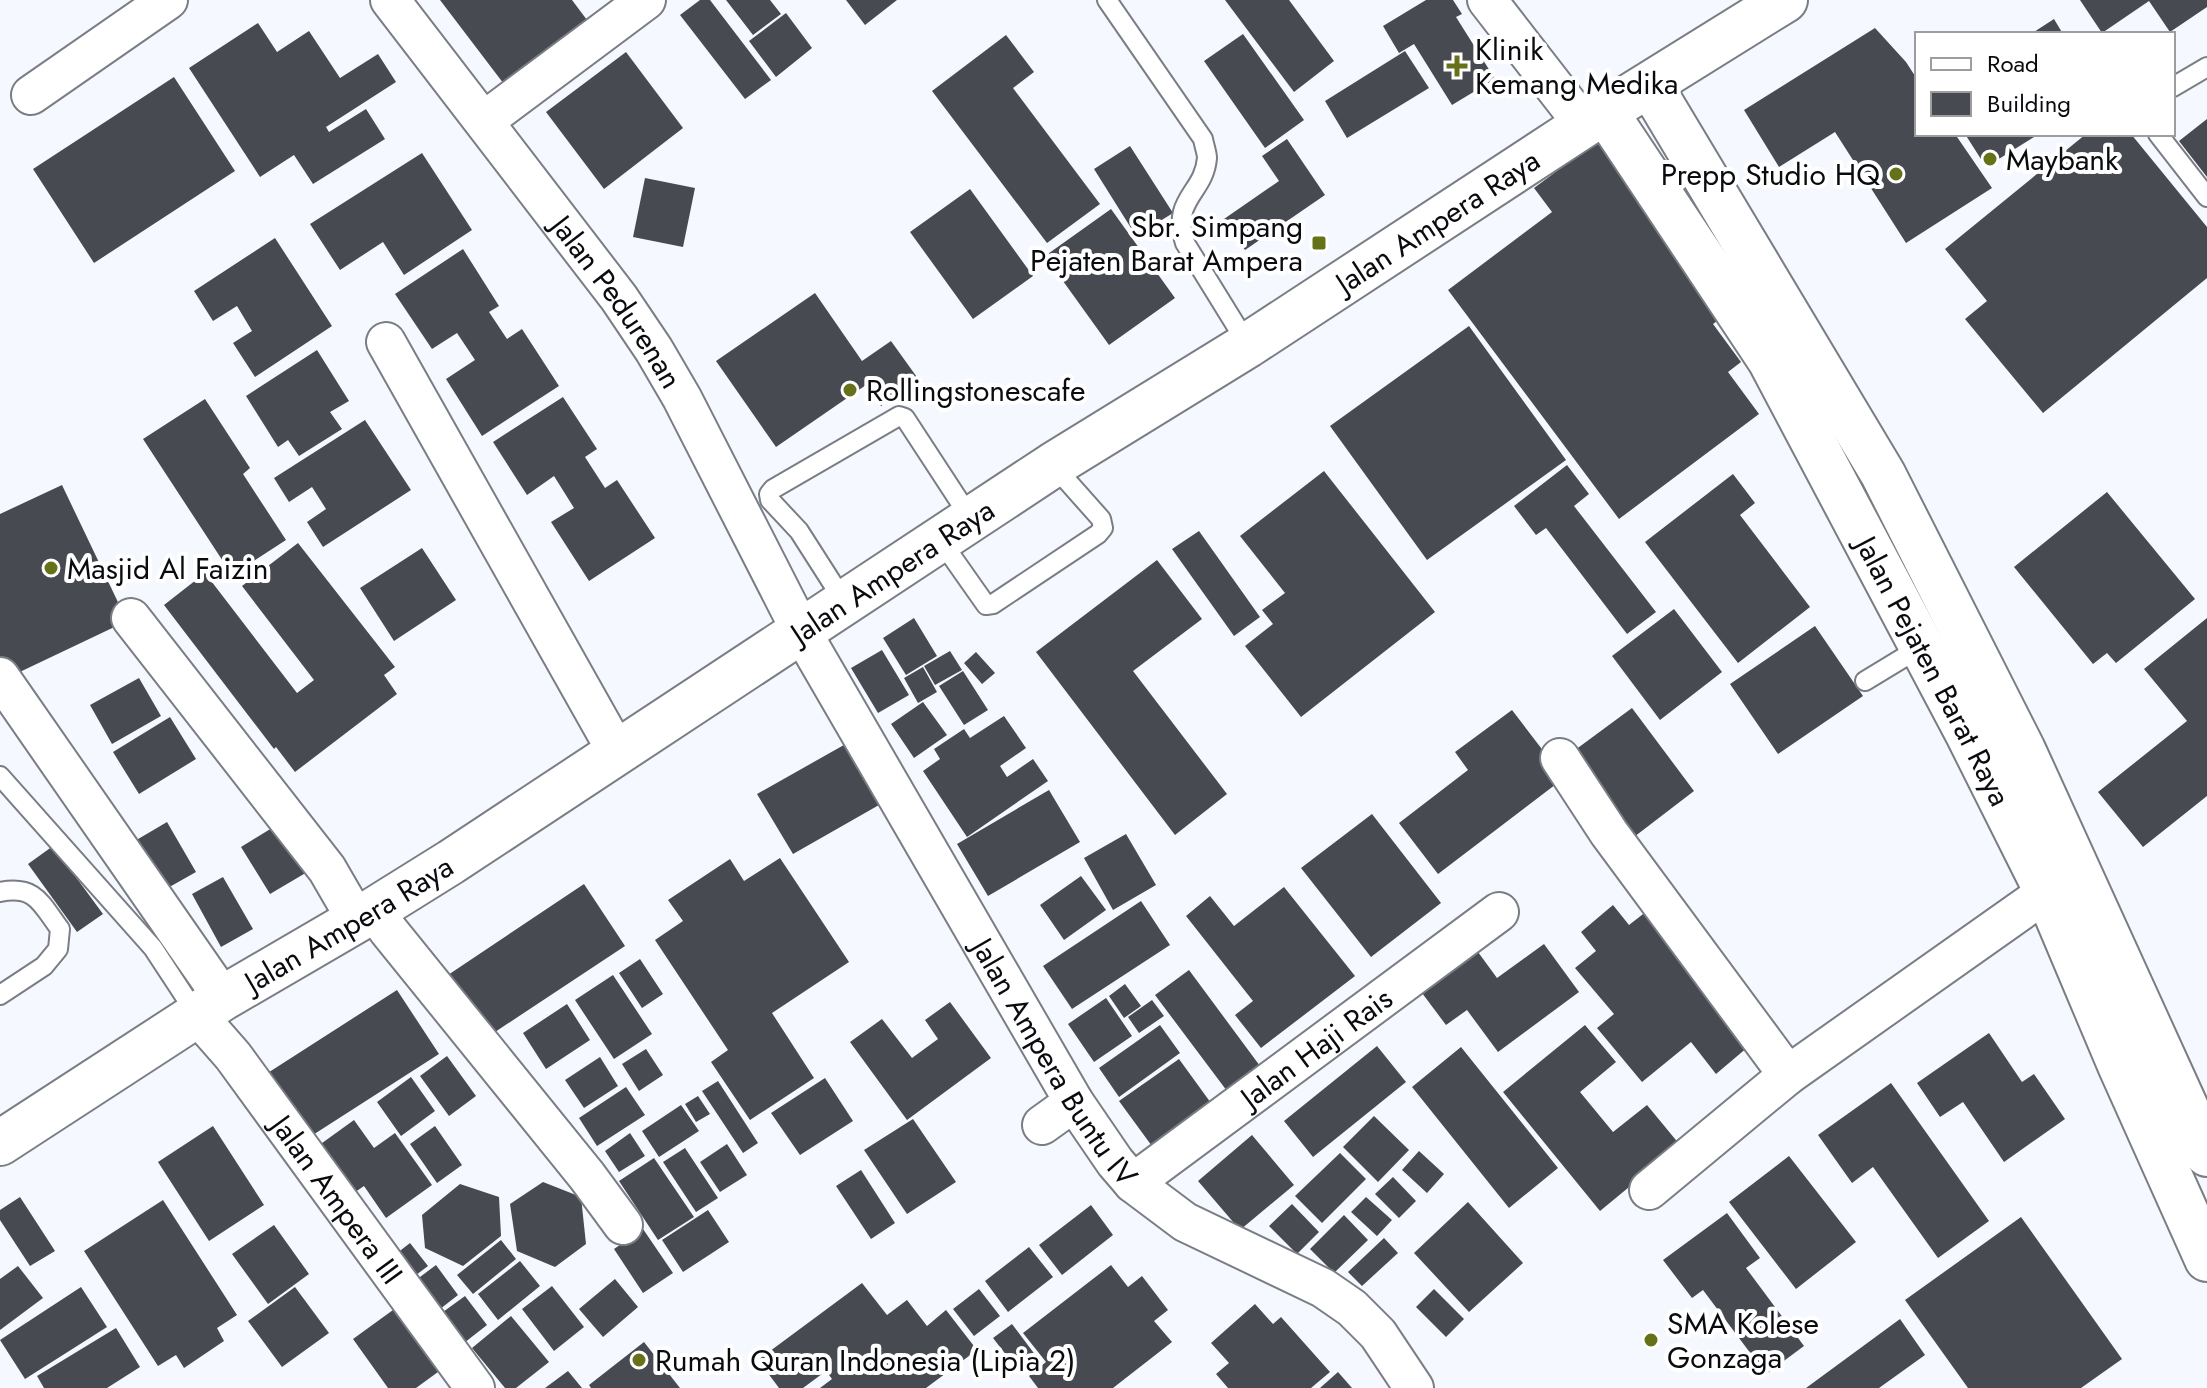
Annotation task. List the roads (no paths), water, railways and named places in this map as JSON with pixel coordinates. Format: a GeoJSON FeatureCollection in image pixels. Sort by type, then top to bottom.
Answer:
{"type":"FeatureCollection","features":[{"type":"Feature","properties":{"kind":"street"},"geometry":{"type":"LineString","coordinates":[[31,95],[168,0]]}},
{"type":"Feature","properties":{"kind":"street","name":"Jalan Pedurenan"},"geometry":{"type":"LineString","coordinates":[[390,0],[619,298],[654,350],[682,398],[801,631]]}},
{"type":"Feature","properties":{"kind":"street"},"geometry":{"type":"LineString","coordinates":[[484,121],[646,0]]}},
{"type":"Feature","properties":{"kind":"street"},"geometry":{"type":"LineString","coordinates":[[1487,0],[1595,119]]}},
{"type":"Feature","properties":{"kind":"street","name":"Jalan Ampera Raya"},"geometry":{"type":"LineString","coordinates":[[0,1143],[210,1007],[451,862],[1053,465],[1248,345],[1595,119],[1785,0]]}},
{"type":"Feature","properties":{"kind":"street","name":"Jalan Pejaten Barat Raya"},"geometry":{"type":"LineString","coordinates":[[1650,85],[1883,474],[2023,750],[2207,1154]]}},
{"type":"Feature","properties":{"kind":"street","name":"Jalan Pejaten Barat Raya"},"geometry":{"type":"LineString","coordinates":[[1595,119],[1770,360],[1968,734],[2047,892],[2207,1259]]}},
{"type":"Feature","properties":{"kind":"street"},"geometry":{"type":"LineString","coordinates":[[386,342],[617,752]]}},
{"type":"Feature","properties":{"kind":"street"},"geometry":{"type":"LineString","coordinates":[[131,618],[327,869],[365,915],[388,930],[623,1225]]}},
{"type":"Feature","properties":{"kind":"street","name":"Jalan Ampera Buntu IV"},"geometry":{"type":"LineString","coordinates":[[801,631],[1074,1102],[1115,1162],[1133,1183],[1185,1222],[1323,1288],[1352,1308],[1378,1334],[1414,1388]]}},
{"type":"Feature","properties":{"kind":"street","name":"Jalan Ampera III"},"geometry":{"type":"LineString","coordinates":[[0,677],[210,1007],[233,1056],[475,1388]]}},
{"type":"Feature","properties":{"kind":"street"},"geometry":{"type":"LineString","coordinates":[[1560,758],[1609,833],[1788,1075]]}},
{"type":"Feature","properties":{"kind":"street"},"geometry":{"type":"LineString","coordinates":[[1649,1190],[1788,1075],[2047,892]]}},
{"type":"Feature","properties":{"kind":"street","name":"Jalan Haji Rais"},"geometry":{"type":"LineString","coordinates":[[1133,1183],[1499,912]]}},
{"type":"Feature","properties":{"kind":"street"},"geometry":{"type":"LineString","coordinates":[[1042,1125],[1074,1102]]}},
{"type":"Feature","properties":{"kind":"lane"},"geometry":{"type":"LineString","coordinates":[[1107,0],[1203,139],[1207,157],[1202,174],[1182,210],[1180,227],[1185,243],[1248,345]]}},
{"type":"Feature","properties":{"kind":"lane"},"geometry":{"type":"LineString","coordinates":[[2175,86],[2207,67]]}},
{"type":"Feature","properties":{"kind":"lane"},"geometry":{"type":"LineString","coordinates":[[2160,136],[2207,197]]}},
{"type":"Feature","properties":{"kind":"lane"},"geometry":{"type":"LineString","coordinates":[[845,603],[799,531],[770,500],[769,494],[773,489],[899,416],[905,418],[925,447],[956,530],[961,571],[986,605],[993,604],[1103,528],[1101,519],[1053,465]]}},
{"type":"Feature","properties":{"kind":"lane"},"geometry":{"type":"LineString","coordinates":[[1865,681],[1921,647]]}},
{"type":"Feature","properties":{"kind":"lane"},"geometry":{"type":"LineString","coordinates":[[0,776],[153,948],[210,1007]]}},
{"type":"Feature","properties":{"kind":"lane"},"geometry":{"type":"LineString","coordinates":[[0,892],[15,889],[34,895],[60,929],[58,949],[44,966],[0,995]]}},
{"type":"Feature","properties":{"kind":"place","name":"Klinik Kemang Medika"},"geometry":{"type":"Point","coordinates":[1457,66]}},
{"type":"Feature","properties":{"kind":"place","name":"Maybank"},"geometry":{"type":"Point","coordinates":[1990,159]}},
{"type":"Feature","properties":{"kind":"place","name":"Prepp Studio HQ"},"geometry":{"type":"Point","coordinates":[1896,174]}},
{"type":"Feature","properties":{"kind":"place","name":"Sbr. Simpang Pejaten Barat Ampera"},"geometry":{"type":"Point","coordinates":[1319,243]}},
{"type":"Feature","properties":{"kind":"place","name":"Rollingstonescafe"},"geometry":{"type":"Point","coordinates":[850,390]}},
{"type":"Feature","properties":{"kind":"place","name":"Masjid Al Faizin"},"geometry":{"type":"Point","coordinates":[51,568]}},
{"type":"Feature","properties":{"kind":"place","name":"SMA Kolese Gonzaga"},"geometry":{"type":"Point","coordinates":[1651,1340]}},
{"type":"Feature","properties":{"kind":"place","name":"Rumah Quran Indonesia (Lipia 2)"},"geometry":{"type":"Point","coordinates":[639,1360]}}]}
